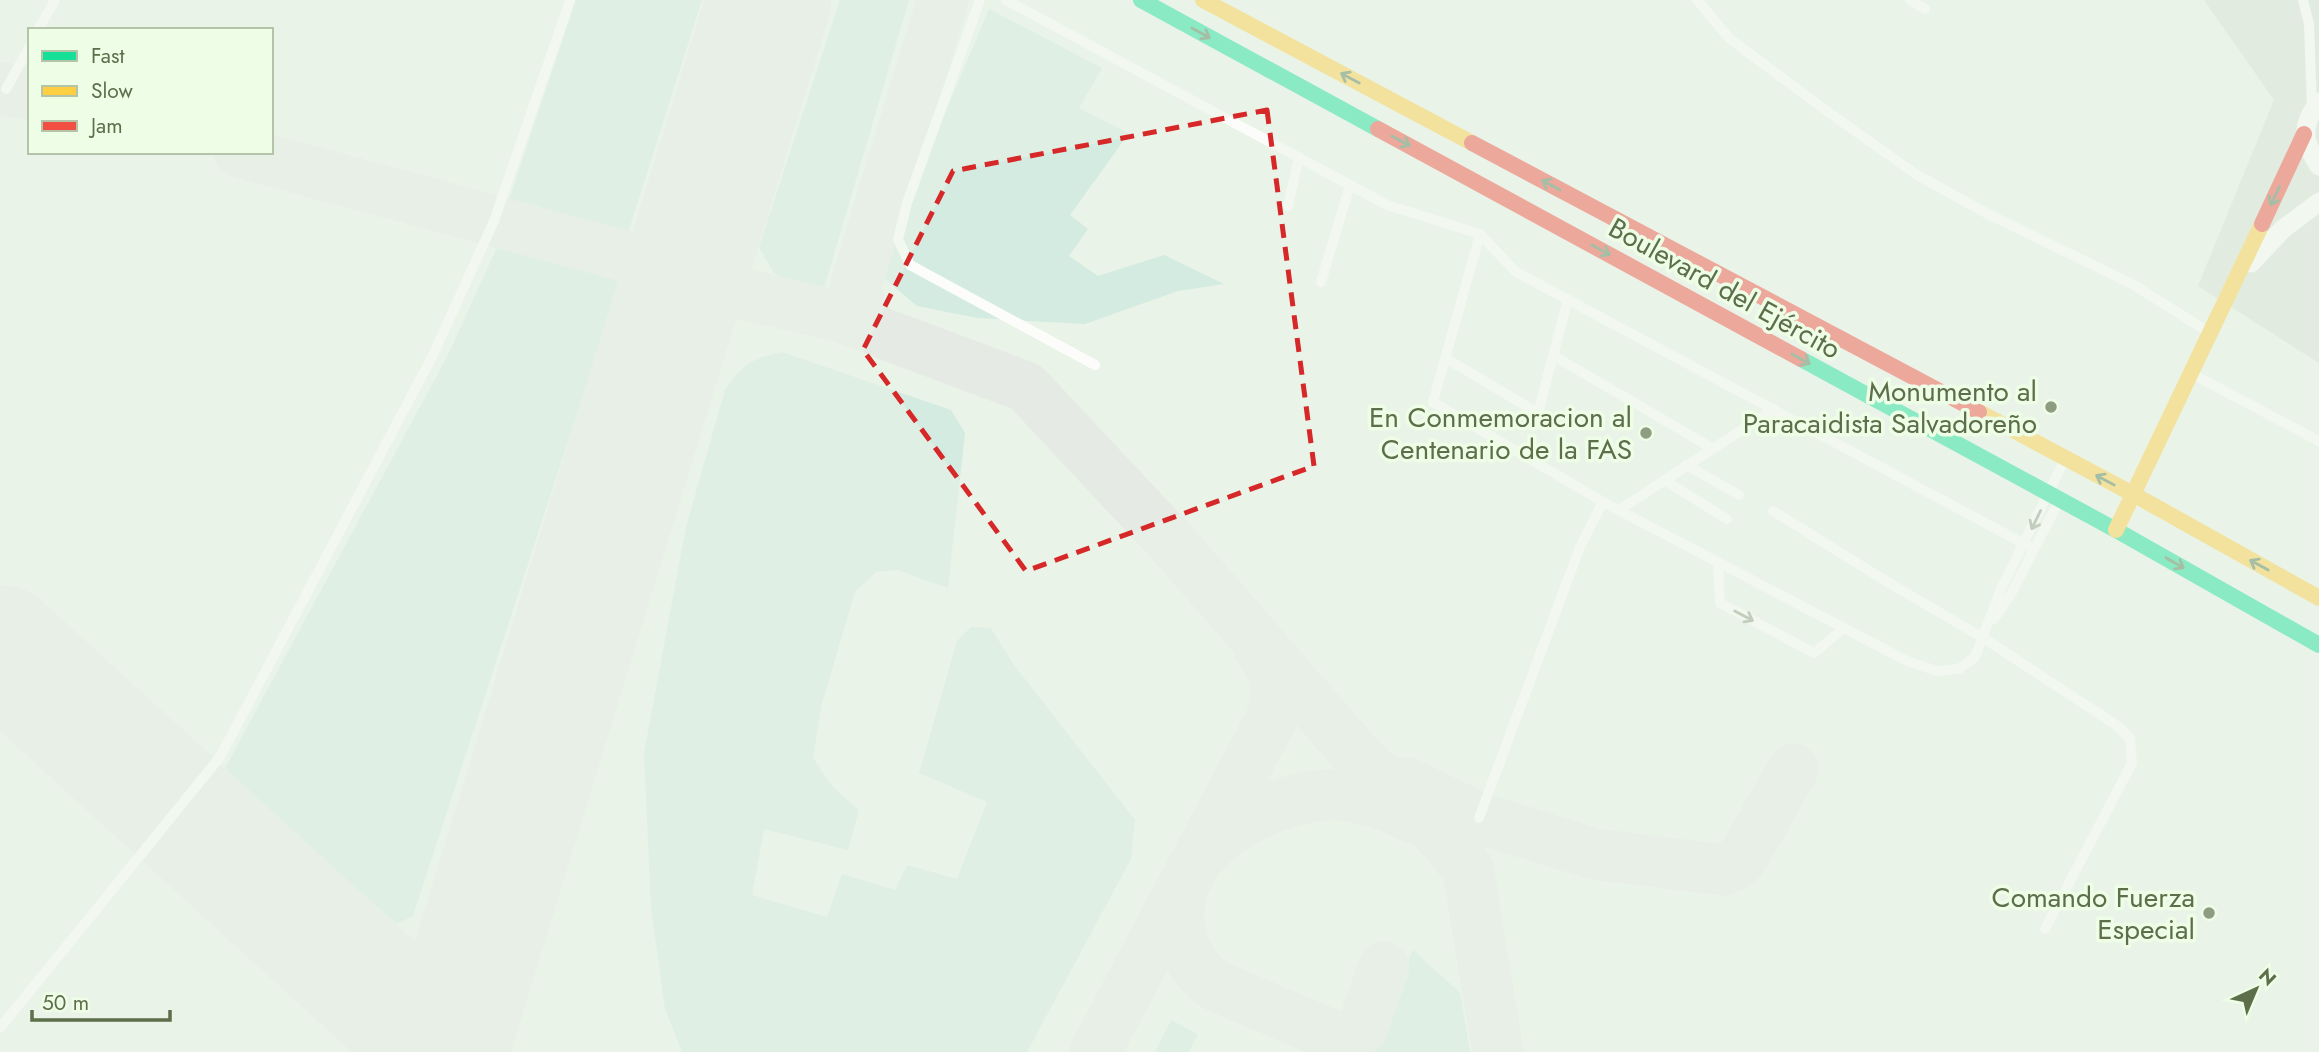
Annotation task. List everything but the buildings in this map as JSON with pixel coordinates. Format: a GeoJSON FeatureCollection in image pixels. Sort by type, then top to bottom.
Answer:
{"type":"FeatureCollection","features":[{"type":"Feature","properties":{"kind":"main road","name":"Boulevard del Ejército"},"geometry":{"type":"LineString","coordinates":[[1141,0],[2058,493],[2116,530],[2319,645]]}},
{"type":"Feature","properties":{"kind":"main road","name":"Boulevard del Ejército"},"geometry":{"type":"LineString","coordinates":[[1203,0],[2072,467],[2133,494],[2319,598]]}},
{"type":"Feature","properties":{"kind":"main road"},"geometry":{"type":"LineString","coordinates":[[2116,530],[2304,134]]}},
{"type":"Feature","properties":{"kind":"street"},"geometry":{"type":"LineString","coordinates":[[2315,106],[2304,134],[2309,152],[2319,166]]}},
{"type":"Feature","properties":{"kind":"street"},"geometry":{"type":"LineString","coordinates":[[2236,279],[2283,229],[2319,202]]}},
{"type":"Feature","properties":{"kind":"lane"},"geometry":{"type":"LineString","coordinates":[[39,28],[55,0]]}},
{"type":"Feature","properties":{"kind":"lane"},"geometry":{"type":"LineString","coordinates":[[0,1028],[220,757],[438,345],[494,221],[570,0]]}},
{"type":"Feature","properties":{"kind":"lane"},"geometry":{"type":"LineString","coordinates":[[980,0],[907,203],[898,239],[910,265],[1095,365]]}},
{"type":"Feature","properties":{"kind":"lane"},"geometry":{"type":"LineString","coordinates":[[1006,0],[1387,205],[1480,234],[1516,272],[2034,549]]}},
{"type":"Feature","properties":{"kind":"lane"},"geometry":{"type":"LineString","coordinates":[[1910,0],[1925,9]]}},
{"type":"Feature","properties":{"kind":"lane"},"geometry":{"type":"LineString","coordinates":[[2303,0],[2309,24],[2315,106]]}},
{"type":"Feature","properties":{"kind":"lane"},"geometry":{"type":"LineString","coordinates":[[1700,1],[1730,38],[1917,175],[1987,214],[2134,285],[2211,333]]}},
{"type":"Feature","properties":{"kind":"lane"},"geometry":{"type":"LineString","coordinates":[[6,89],[28,50]]}},
{"type":"Feature","properties":{"kind":"lane"},"geometry":{"type":"LineString","coordinates":[[1288,206],[1299,157]]}},
{"type":"Feature","properties":{"kind":"lane"},"geometry":{"type":"LineString","coordinates":[[1321,282],[1350,185]]}},
{"type":"Feature","properties":{"kind":"lane"},"geometry":{"type":"LineString","coordinates":[[1480,234],[1433,402],[1603,502],[1907,661],[1937,671],[1959,669],[1975,657],[2001,589],[2024,544],[2058,493]]}},
{"type":"Feature","properties":{"kind":"lane"},"geometry":{"type":"LineString","coordinates":[[1447,359],[1538,413],[1568,299]]}},
{"type":"Feature","properties":{"kind":"lane"},"geometry":{"type":"LineString","coordinates":[[1554,356],[1712,448]]}},
{"type":"Feature","properties":{"kind":"lane"},"geometry":{"type":"LineString","coordinates":[[2192,374],[2319,441]]}},
{"type":"Feature","properties":{"kind":"lane"},"geometry":{"type":"LineString","coordinates":[[1619,510],[1774,409]]}},
{"type":"Feature","properties":{"kind":"lane"},"geometry":{"type":"LineString","coordinates":[[1686,465],[1739,495]]}},
{"type":"Feature","properties":{"kind":"lane"},"geometry":{"type":"LineString","coordinates":[[1982,637],[2011,594],[2072,467]]}},
{"type":"Feature","properties":{"kind":"lane"},"geometry":{"type":"LineString","coordinates":[[1664,480],[1727,519]]}},
{"type":"Feature","properties":{"kind":"lane"},"geometry":{"type":"LineString","coordinates":[[1479,818],[1580,547],[1603,502]]}},
{"type":"Feature","properties":{"kind":"lane"},"geometry":{"type":"LineString","coordinates":[[1773,511],[1982,637],[2119,727],[2130,738],[2132,763],[2045,929]]}},
{"type":"Feature","properties":{"kind":"lane"},"geometry":{"type":"LineString","coordinates":[[1718,562],[1720,603],[1814,653],[1844,628]]}},
{"type":"Feature","properties":{"kind":"highlighted area"},"geometry":{"type":"Polygon","coordinates":[[[1267,110],[1314,466],[1026,571],[863,350],[953,171],[1267,110]]]}},
{"type":"Feature","properties":{"kind":"shaded area"},"geometry":{"type":"Polygon","coordinates":[[[576,0],[702,0],[626,239],[507,206],[576,0]]]}},
{"type":"Feature","properties":{"kind":"shaded area"},"geometry":{"type":"Polygon","coordinates":[[[840,0],[909,0],[822,295],[774,273],[759,247],[840,0]]]}},
{"type":"Feature","properties":{"kind":"shaded area"},"geometry":{"type":"Polygon","coordinates":[[[2204,0],[2319,0],[2319,363],[2198,286],[2274,100],[2204,0]]]}},
{"type":"Feature","properties":{"kind":"shaded area"},"geometry":{"type":"Polygon","coordinates":[[[989,9],[1102,68],[1079,108],[1129,133],[1070,215],[1088,229],[1069,256],[1098,276],[1164,255],[1224,284],[1178,291],[1085,324],[977,318],[917,306],[878,273],[989,9]]]}},
{"type":"Feature","properties":{"kind":"shaded area"},"geometry":{"type":"Polygon","coordinates":[[[499,243],[621,279],[413,916],[397,924],[223,772],[448,355],[499,243]]]}},
{"type":"Feature","properties":{"kind":"shaded area"},"geometry":{"type":"Polygon","coordinates":[[[782,352],[951,410],[965,433],[948,588],[897,570],[876,572],[855,592],[821,707],[813,758],[833,787],[859,810],[848,850],[764,829],[752,895],[827,917],[842,874],[895,890],[907,865],[957,879],[987,802],[919,773],[957,641],[971,627],[991,628],[1014,665],[1135,820],[1131,859],[1027,1052],[682,1052],[665,1009],[651,908],[644,753],[686,527],[725,390],[749,364],[782,352]]]}},
{"type":"Feature","properties":{"kind":"shaded area"},"geometry":{"type":"Polygon","coordinates":[[[1413,950],[1460,993],[1470,1052],[1364,1052],[1413,950]]]}},
{"type":"Feature","properties":{"kind":"shaded area"},"geometry":{"type":"Polygon","coordinates":[[[1171,1020],[1198,1034],[1189,1052],[1155,1052],[1171,1020]]]}},
{"type":"Feature","properties":{"kind":"taxiway"},"geometry":{"type":"LineString","coordinates":[[870,327],[861,313],[856,285],[943,0]]}},
{"type":"Feature","properties":{"kind":"taxiway"},"geometry":{"type":"LineString","coordinates":[[0,88],[28,95]]}},
{"type":"Feature","properties":{"kind":"taxiway"},"geometry":{"type":"LineString","coordinates":[[246,154],[687,273]]}},
{"type":"Feature","properties":{"kind":"taxiway"},"geometry":{"type":"LineString","coordinates":[[704,220],[702,244],[705,262],[715,277],[735,292]]}},
{"type":"Feature","properties":{"kind":"taxiway"},"geometry":{"type":"LineString","coordinates":[[667,338],[683,315],[699,299],[715,293],[735,292],[837,316],[1026,387],[1176,547],[1353,751],[1440,835],[1468,869],[1498,1052]]}},
{"type":"Feature","properties":{"kind":"taxiway"},"geometry":{"type":"LineString","coordinates":[[1095,1052],[1272,718],[1275,681],[1259,649]]}},
{"type":"Feature","properties":{"kind":"taxiway"},"geometry":{"type":"LineString","coordinates":[[1407,783],[1479,818],[1594,854],[1723,870],[1737,864],[1746,852],[1793,769]]}},
{"type":"Feature","properties":{"kind":"taxiway"},"geometry":{"type":"LineString","coordinates":[[1206,851],[1247,819],[1285,803],[1321,795],[1366,799],[1413,818]]}},
{"type":"Feature","properties":{"kind":"taxiway"},"geometry":{"type":"LineString","coordinates":[[1181,890],[1179,918],[1183,944],[1204,977],[1216,986],[1333,1036],[1350,1036],[1362,1029],[1384,967]]}},
{"type":"Feature","properties":{"kind":"taxiway"},"geometry":{"type":"LineString","coordinates":[[457,1017],[465,1052]]}},
{"type":"Feature","properties":{"kind":"runway"},"geometry":{"type":"LineString","coordinates":[[446,1052],[769,0]]}},
{"type":"Feature","properties":{"kind":"runway"},"geometry":{"type":"LineString","coordinates":[[0,647],[444,1052]]}},
{"type":"Feature","properties":{"kind":"traffic: fast"},"geometry":{"type":"LineString","coordinates":[[1141,0],[1378,129]]}},
{"type":"Feature","properties":{"kind":"traffic: fast"},"geometry":{"type":"LineString","coordinates":[[1801,359],[2116,530],[2319,645]]}},
{"type":"Feature","properties":{"kind":"traffic: slow"},"geometry":{"type":"LineString","coordinates":[[1203,0],[1472,143]]}},
{"type":"Feature","properties":{"kind":"traffic: slow"},"geometry":{"type":"LineString","coordinates":[[2116,530],[2262,224]]}},
{"type":"Feature","properties":{"kind":"traffic: slow"},"geometry":{"type":"LineString","coordinates":[[1979,412],[2319,598]]}},
{"type":"Feature","properties":{"kind":"traffic: jam"},"geometry":{"type":"LineString","coordinates":[[1378,129],[1801,359]]}},
{"type":"Feature","properties":{"kind":"traffic: jam"},"geometry":{"type":"LineString","coordinates":[[2262,224],[2304,134]]}},
{"type":"Feature","properties":{"kind":"traffic: jam"},"geometry":{"type":"LineString","coordinates":[[1472,143],[1979,412]]}},
{"type":"Feature","properties":{"kind":"place","name":"Monumento al Paracaidista Salvadoreño"},"geometry":{"type":"Point","coordinates":[2051,407]}},
{"type":"Feature","properties":{"kind":"place","name":"En Conmemoracion al Centenario de la FAS"},"geometry":{"type":"Point","coordinates":[1646,433]}},
{"type":"Feature","properties":{"kind":"place","name":"Comando Fuerza Especial"},"geometry":{"type":"Point","coordinates":[2209,913]}}]}
